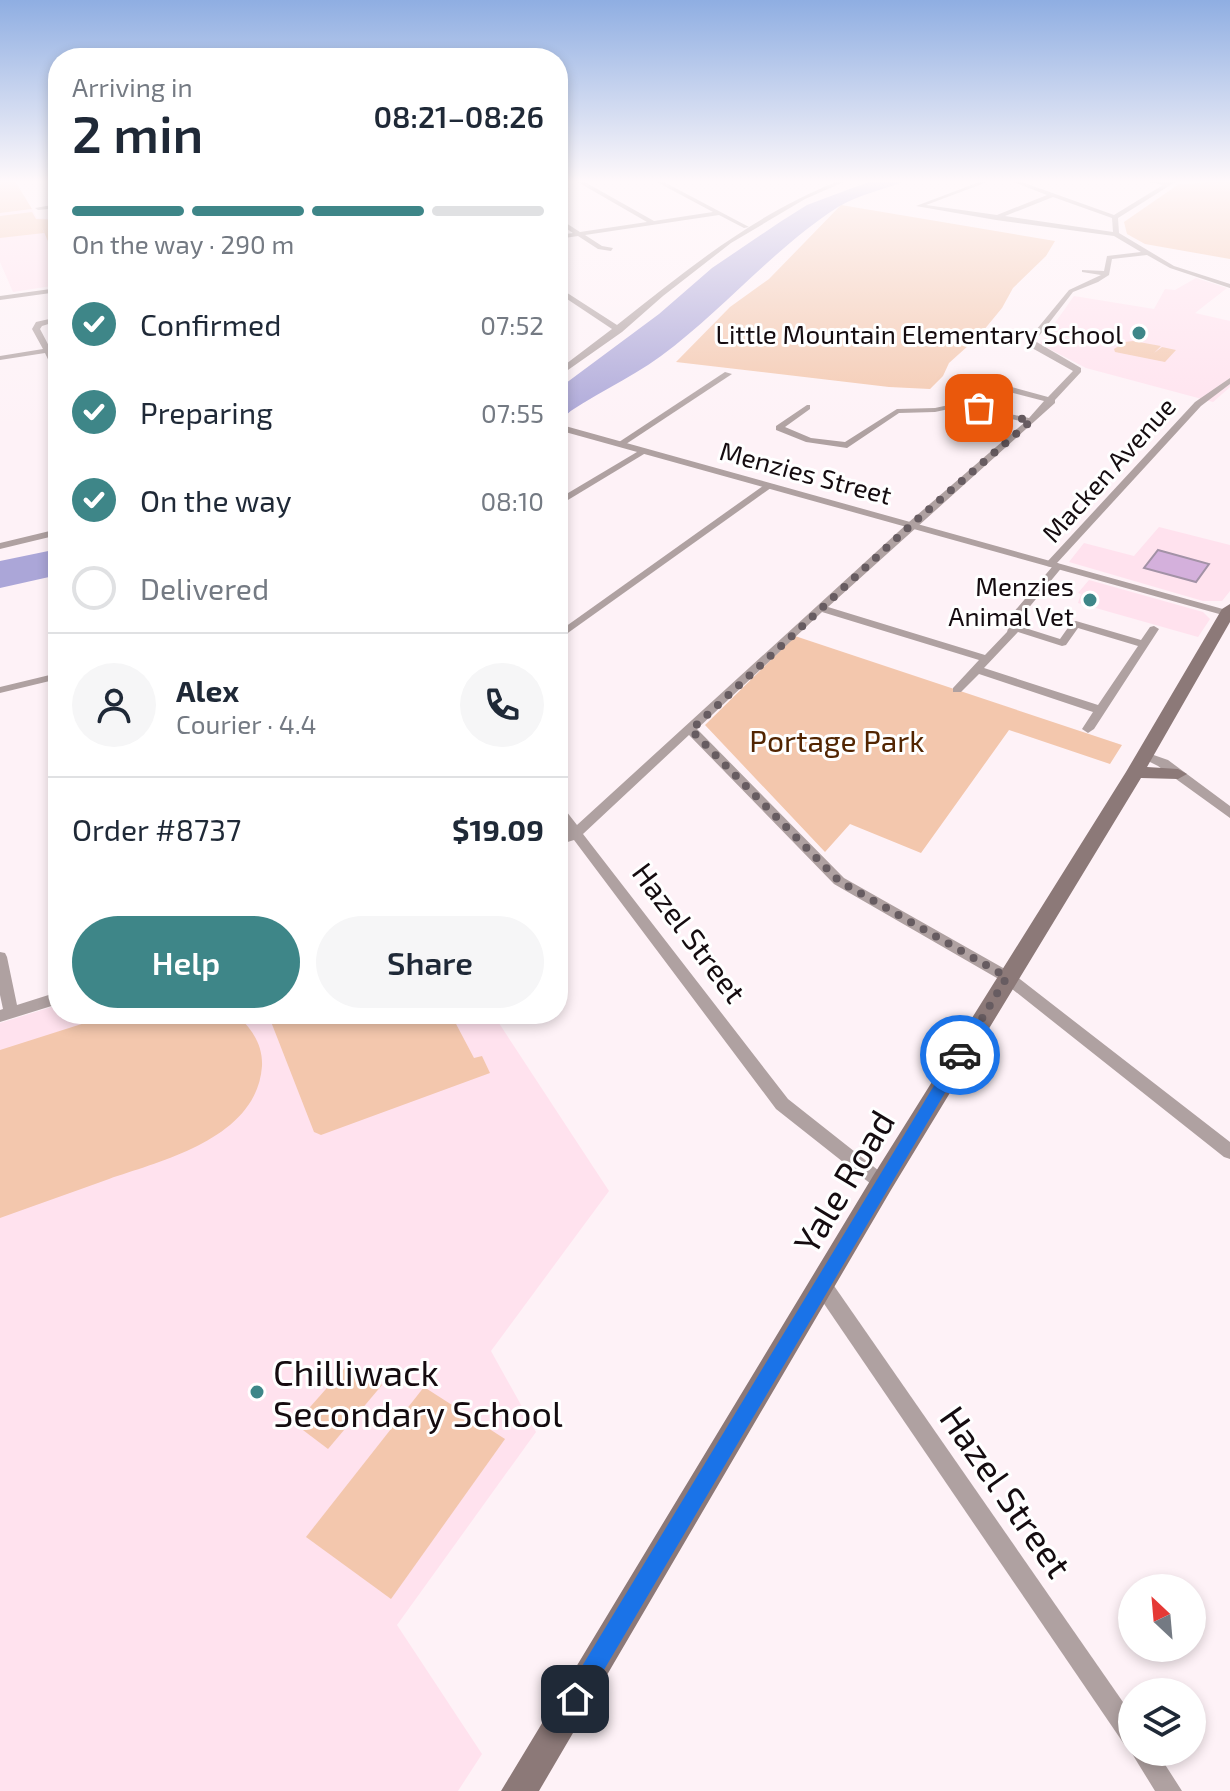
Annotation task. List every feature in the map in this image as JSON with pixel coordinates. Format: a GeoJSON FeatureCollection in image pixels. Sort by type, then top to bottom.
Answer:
{"type":"FeatureCollection","features":[{"type":"Feature","properties":{"kind":"main road","name":"Yale Road"},"geometry":{"type":"LineString","coordinates":[[519,1791],[882,1183],[1140,764],[1228,611]]}},
{"type":"Feature","properties":{"kind":"main road"},"geometry":{"type":"LineString","coordinates":[[1140,764],[1178,774]]}},
{"type":"Feature","properties":{"kind":"street"},"geometry":{"type":"LineString","coordinates":[[568,367],[700,265]]}},
{"type":"Feature","properties":{"kind":"street"},"geometry":{"type":"LineString","coordinates":[[568,837],[575,834],[691,730],[912,524],[1052,401],[1078,370],[1031,341],[1072,289],[1096,283],[1105,273],[1107,265]]}},
{"type":"Feature","properties":{"kind":"street"},"geometry":{"type":"LineString","coordinates":[[1170,265],[1230,286]]}},
{"type":"Feature","properties":{"kind":"street"},"geometry":{"type":"LineString","coordinates":[[1084,271],[1105,273]]}},
{"type":"Feature","properties":{"kind":"street"},"geometry":{"type":"LineString","coordinates":[[0,298],[48,291]]}},
{"type":"Feature","properties":{"kind":"street"},"geometry":{"type":"LineString","coordinates":[[568,296],[619,330]]}},
{"type":"Feature","properties":{"kind":"street"},"geometry":{"type":"LineString","coordinates":[[0,358],[47,351],[36,329],[39,324],[48,322]]}},
{"type":"Feature","properties":{"kind":"street"},"geometry":{"type":"LineString","coordinates":[[620,444],[728,374]]}},
{"type":"Feature","properties":{"kind":"street"},"geometry":{"type":"LineString","coordinates":[[994,379],[1005,388],[1052,401]]}},
{"type":"Feature","properties":{"kind":"street","name":"Macken Avenue"},"geometry":{"type":"LineString","coordinates":[[957,690],[1015,628],[1017,615],[1055,565],[1198,404],[1230,380]]}},
{"type":"Feature","properties":{"kind":"street"},"geometry":{"type":"LineString","coordinates":[[807,407],[779,428],[809,440],[847,445],[897,411],[935,410],[958,405],[1031,421]]}},
{"type":"Feature","properties":{"kind":"street","name":"Menzies Street"},"geometry":{"type":"LineString","coordinates":[[568,430],[1228,611]]}},
{"type":"Feature","properties":{"kind":"street"},"geometry":{"type":"LineString","coordinates":[[568,497],[645,451]]}},
{"type":"Feature","properties":{"kind":"street"},"geometry":{"type":"LineString","coordinates":[[568,630],[770,485]]}},
{"type":"Feature","properties":{"kind":"street"},"geometry":{"type":"LineString","coordinates":[[0,546],[48,534]]}},
{"type":"Feature","properties":{"kind":"street"},"geometry":{"type":"LineString","coordinates":[[820,608],[986,659]]}},
{"type":"Feature","properties":{"kind":"street"},"geometry":{"type":"LineString","coordinates":[[1015,628],[1062,643],[1076,624],[1144,644]]}},
{"type":"Feature","properties":{"kind":"street"},"geometry":{"type":"LineString","coordinates":[[1088,729],[1154,629]]}},
{"type":"Feature","properties":{"kind":"street"},"geometry":{"type":"LineString","coordinates":[[978,670],[1100,710]]}},
{"type":"Feature","properties":{"kind":"street"},"geometry":{"type":"LineString","coordinates":[[0,690],[48,678]]}},
{"type":"Feature","properties":{"kind":"street"},"geometry":{"type":"LineString","coordinates":[[691,730],[839,881],[1007,977],[1230,1152]]}},
{"type":"Feature","properties":{"kind":"street"},"geometry":{"type":"LineString","coordinates":[[1178,774],[1230,813]]}},
{"type":"Feature","properties":{"kind":"street","name":"Hazel Street"},"geometry":{"type":"LineString","coordinates":[[568,824],[782,1104],[882,1183]]}},
{"type":"Feature","properties":{"kind":"street"},"geometry":{"type":"LineString","coordinates":[[0,957],[6,1014],[48,1001]]}},
{"type":"Feature","properties":{"kind":"street","name":"Hazel Street"},"geometry":{"type":"LineString","coordinates":[[823,1286],[1118,1716]]}},
{"type":"Feature","properties":{"kind":"street"},"geometry":{"type":"LineString","coordinates":[[1153,1766],[1170,1791]]}},
{"type":"Feature","properties":{"kind":"shaded area"},"geometry":{"type":"Polygon","coordinates":[[[1,265],[48,265],[48,287],[13,292],[1,265]]]}},
{"type":"Feature","properties":{"kind":"shaded area"},"geometry":{"type":"Polygon","coordinates":[[[717,265],[765,265],[661,356],[568,413],[568,382],[659,314],[717,265]]]}},
{"type":"Feature","properties":{"kind":"shaded area","name":"Little Mountain Elementary School"},"geometry":{"type":"Polygon","coordinates":[[[1196,278],[1227,288],[1195,313],[1230,321],[1230,387],[1213,402],[1086,368],[1040,344],[1074,296],[1154,309],[1165,289],[1175,290],[1196,278]]]}},
{"type":"Feature","properties":{"kind":"shaded area"},"geometry":{"type":"Polygon","coordinates":[[[1159,527],[1230,545],[1230,591],[1222,601],[1203,601],[1069,562],[1084,543],[1134,556],[1159,527]]]}},
{"type":"Feature","properties":{"kind":"shaded area"},"geometry":{"type":"Polygon","coordinates":[[[48,551],[48,577],[0,588],[0,561],[48,551]]]}},
{"type":"Feature","properties":{"kind":"shaded area"},"geometry":{"type":"Polygon","coordinates":[[[1089,580],[1203,612],[1210,619],[1198,637],[1078,603],[1081,594],[1078,593],[1089,580]]]}},
{"type":"Feature","properties":{"kind":"shaded area","name":"Chilliwack Secondary School"},"geometry":{"type":"Polygon","coordinates":[[[48,1008],[48,1024],[500,1024],[609,1191],[491,1351],[536,1432],[397,1625],[482,1754],[458,1791],[0,1791],[0,1023],[48,1008]]]}},
{"type":"Feature","properties":{"kind":"green space"},"geometry":{"type":"Polygon","coordinates":[[[783,265],[1037,265],[1013,288],[1002,308],[979,336],[949,363],[943,376],[930,389],[676,362],[730,307],[769,279],[783,265]]]}},
{"type":"Feature","properties":{"kind":"green space"},"geometry":{"type":"Polygon","coordinates":[[[1125,342],[1161,346],[1154,353],[1162,347],[1176,350],[1165,362],[1115,352],[1114,349],[1125,342]]]}},
{"type":"Feature","properties":{"kind":"green space","name":"Portage Park"},"geometry":{"type":"Polygon","coordinates":[[[795,636],[1122,745],[1110,764],[1009,730],[921,853],[850,824],[825,852],[705,725],[795,636]]]}},
{"type":"Feature","properties":{"kind":"green space"},"geometry":{"type":"Polygon","coordinates":[[[82,1024],[245,1024],[258,1043],[262,1066],[256,1091],[244,1111],[226,1128],[204,1142],[180,1154],[0,1218],[0,1050],[82,1024]]]}},
{"type":"Feature","properties":{"kind":"green space"},"geometry":{"type":"Polygon","coordinates":[[[272,1024],[456,1024],[474,1058],[482,1056],[490,1073],[321,1135],[314,1132],[272,1024]]]}},
{"type":"Feature","properties":{"kind":"green space"},"geometry":{"type":"Polygon","coordinates":[[[349,1363],[382,1385],[328,1449],[295,1424],[349,1363]]]}},
{"type":"Feature","properties":{"kind":"green space"},"geometry":{"type":"Polygon","coordinates":[[[424,1387],[505,1439],[391,1599],[306,1537],[424,1387]]]}},
{"type":"Feature","properties":{"kind":"building"},"geometry":{"type":"Polygon","coordinates":[[[1158,550],[1209,564],[1196,582],[1144,568],[1158,550]]]}},
{"type":"Feature","properties":{"kind":"waterway"},"geometry":{"type":"LineString","coordinates":[[568,412],[573,407]]}},
{"type":"Feature","properties":{"kind":"way so far"},"geometry":{"type":"LineString","coordinates":[[960,1055],[1007,977],[839,881],[691,730],[912,524],[1031,421],[979,408]]}},
{"type":"Feature","properties":{"kind":"place","name":"Little Mountain Elementary School"},"geometry":{"type":"Point","coordinates":[1139,333]}},
{"type":"Feature","properties":{"kind":"place","name":"Menzies Animal Vet"},"geometry":{"type":"Point","coordinates":[1090,600]}},
{"type":"Feature","properties":{"kind":"place","name":"Chilliwack Secondary School"},"geometry":{"type":"Point","coordinates":[257,1392]}},
{"type":"Feature","properties":{"kind":"route"},"geometry":{"type":"LineString","coordinates":[[575,1699],[960,1055]]}}]}
